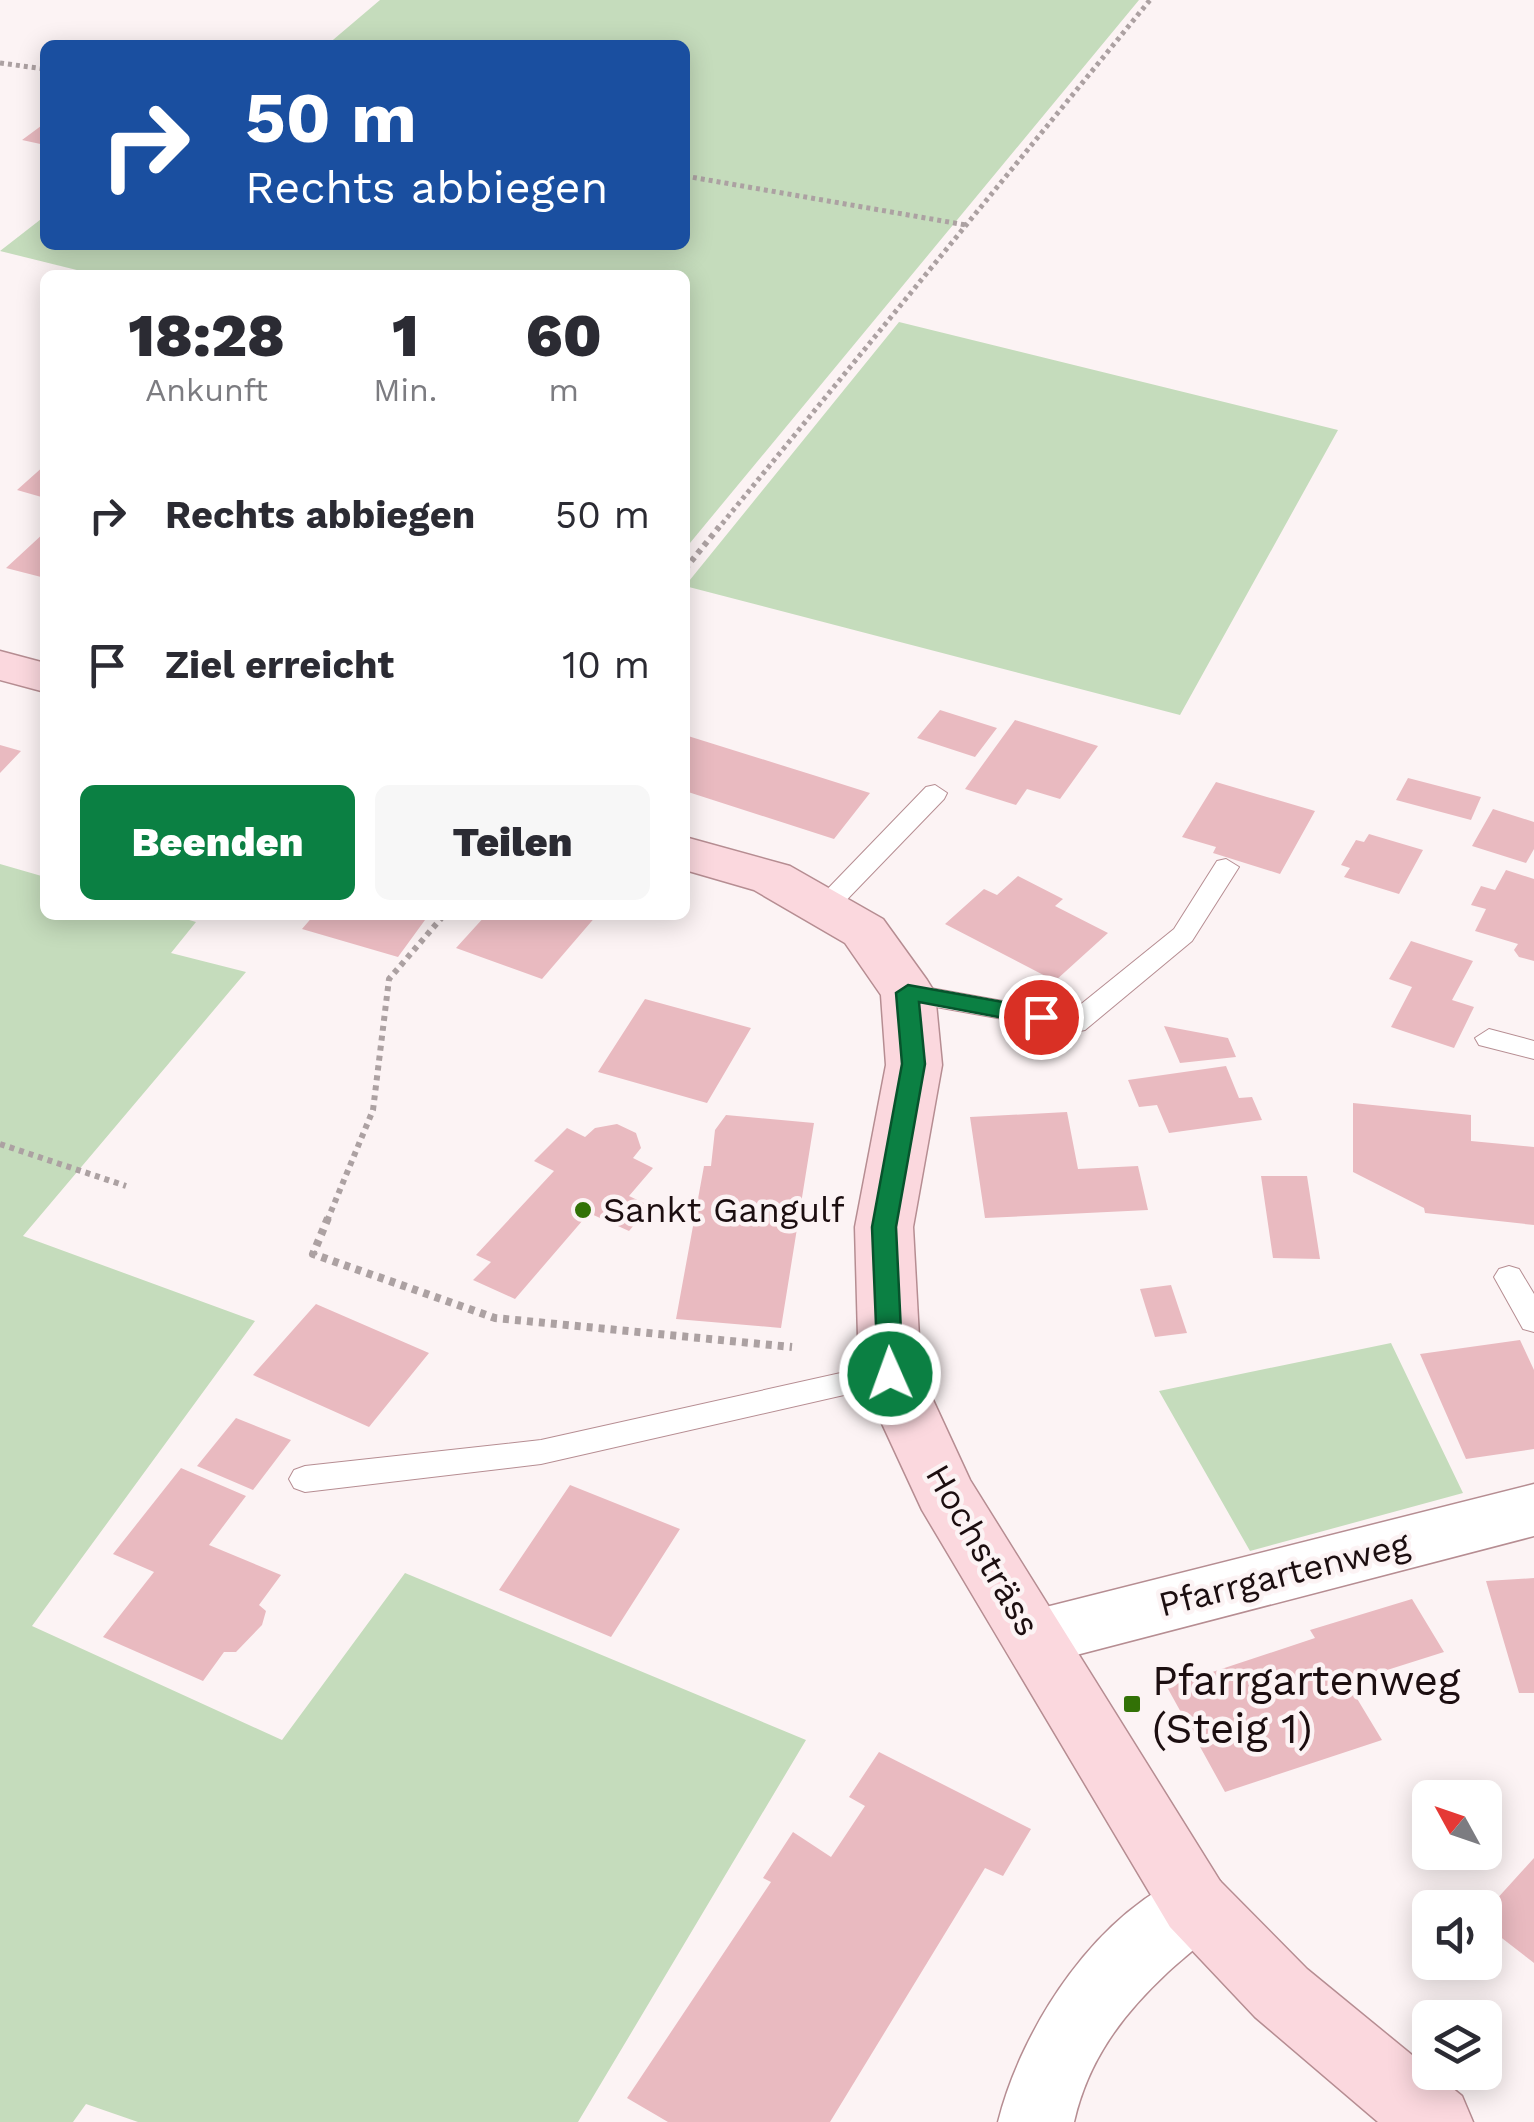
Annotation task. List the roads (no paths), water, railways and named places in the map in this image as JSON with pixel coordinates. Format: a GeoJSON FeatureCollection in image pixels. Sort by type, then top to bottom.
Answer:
{"type":"FeatureCollection","features":[{"type":"Feature","properties":{"kind":"street"},"geometry":{"type":"LineString","coordinates":[[0,666],[40,677]]}},
{"type":"Feature","properties":{"kind":"street"},"geometry":{"type":"LineString","coordinates":[[690,854],[772,878],[864,931],[908,993]]}},
{"type":"Feature","properties":{"kind":"street","name":"Hochsträss"},"geometry":{"type":"LineString","coordinates":[[908,993],[914,1064],[884,1227],[890,1364],[944,1492],[1195,1904],[1281,1993],[1434,2122]]}},
{"type":"Feature","properties":{"kind":"street","name":"Pfarrgartenweg"},"geometry":{"type":"LineString","coordinates":[[1034,1638],[1534,1510]]}},
{"type":"Feature","properties":{"kind":"street"},"geometry":{"type":"LineString","coordinates":[[1036,2122],[1039,2104],[1077,2016],[1132,1955],[1195,1904]]}},
{"type":"Feature","properties":{"kind":"lane"},"geometry":{"type":"LineString","coordinates":[[824,908],[934,794]]}},
{"type":"Feature","properties":{"kind":"lane"},"geometry":{"type":"LineString","coordinates":[[908,993],[1074,1023],[1136,978],[1183,935],[1226,868]]}},
{"type":"Feature","properties":{"kind":"lane"},"geometry":{"type":"LineString","coordinates":[[1489,1038],[1534,1050]]}},
{"type":"Feature","properties":{"kind":"lane"},"geometry":{"type":"LineString","coordinates":[[1508,1277],[1534,1321]]}},
{"type":"Feature","properties":{"kind":"lane"},"geometry":{"type":"LineString","coordinates":[[305,1479],[541,1452],[890,1364]]}},
{"type":"Feature","properties":{"kind":"place","name":"Sankt Gangulf"},"geometry":{"type":"Point","coordinates":[583,1210]}},
{"type":"Feature","properties":{"kind":"place","name":"Pfarrgartenweg (Steig 1)"},"geometry":{"type":"Point","coordinates":[1132,1704]}}]}
